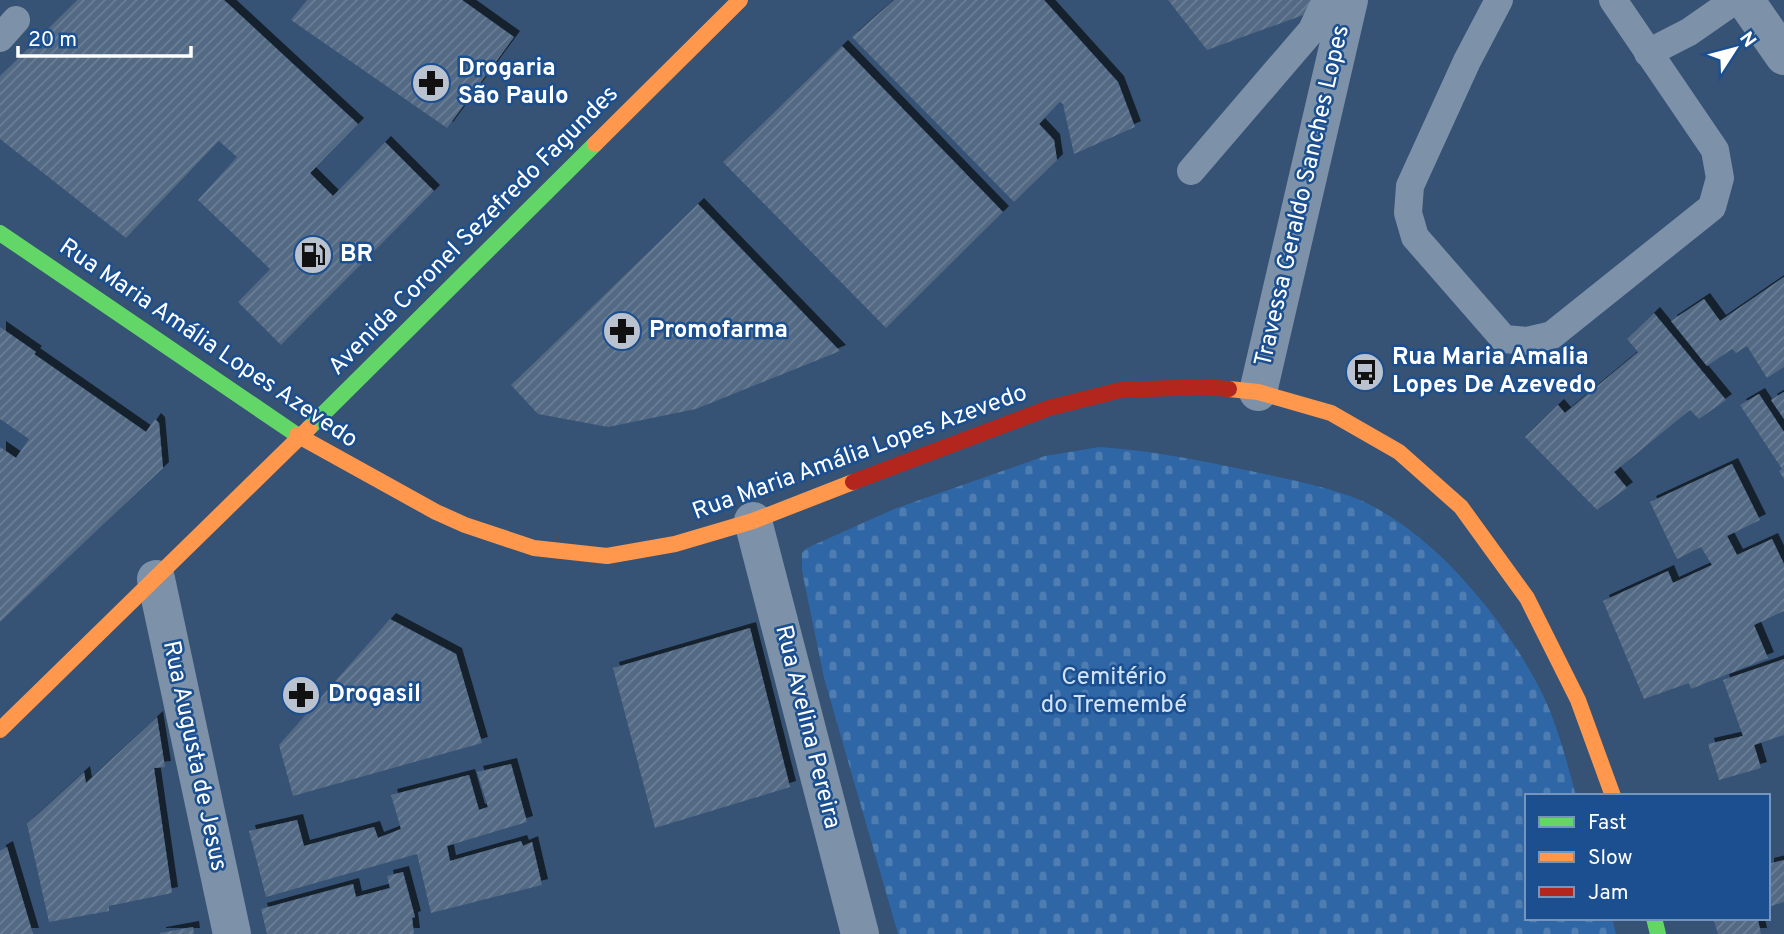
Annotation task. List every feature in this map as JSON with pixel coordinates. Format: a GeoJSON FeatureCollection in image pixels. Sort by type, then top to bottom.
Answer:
{"type":"FeatureCollection","features":[{"type":"Feature","properties":{"kind":"main road","name":"Avenida Coronel Sezefredo Fagundes"},"geometry":{"type":"LineString","coordinates":[[0,730],[740,0]]}},
{"type":"Feature","properties":{"kind":"main road","name":"Rua Maria Amália Lopes Azevedo"},"geometry":{"type":"LineString","coordinates":[[0,233],[298,436],[436,512],[465,525],[534,548],[607,555],[676,544],[754,521],[1049,408],[1121,390],[1203,387],[1258,392],[1331,413],[1399,452],[1461,507],[1527,598],[1578,700],[1613,794]]}},
{"type":"Feature","properties":{"kind":"street","name":"Travessa Geraldo Sanches Lopes"},"geometry":{"type":"LineString","coordinates":[[1258,392],[1349,0]]}},
{"type":"Feature","properties":{"kind":"street"},"geometry":{"type":"LineString","coordinates":[[1745,0],[1784,56]]}},
{"type":"Feature","properties":{"kind":"street","name":"Rua Avelina Pereira"},"geometry":{"type":"LineString","coordinates":[[754,521],[860,934]]}},
{"type":"Feature","properties":{"kind":"street","name":"Rua Augusta de Jesus"},"geometry":{"type":"LineString","coordinates":[[156,579],[232,934]]}},
{"type":"Feature","properties":{"kind":"lane"},"geometry":{"type":"LineString","coordinates":[[1191,171],[1311,30],[1326,0]]}},
{"type":"Feature","properties":{"kind":"lane"},"geometry":{"type":"LineString","coordinates":[[1499,0],[1466,61],[1410,186],[1408,212],[1415,237],[1504,339],[1527,341],[1552,335],[1712,207],[1720,177],[1715,150],[1612,0]]}},
{"type":"Feature","properties":{"kind":"lane"},"geometry":{"type":"LineString","coordinates":[[1648,53],[1689,32],[1735,0]]}},
{"type":"Feature","properties":{"kind":"green space","name":"Cemitério do Tremembé"},"geometry":{"type":"Polygon","coordinates":[[[1099,447],[1136,450],[1289,479],[1360,500],[1415,534],[1466,582],[1510,638],[1543,695],[1566,758],[1575,794],[1525,794],[1525,920],[1612,920],[1616,934],[898,934],[824,678],[802,571],[802,553],[807,548],[894,509],[1045,456],[1099,447]]]}},
{"type":"Feature","properties":{"kind":"building"},"geometry":{"type":"Polygon","coordinates":[[[77,0],[224,0],[358,124],[310,173],[333,196],[385,142],[434,191],[281,345],[238,302],[270,269],[198,200],[237,157],[219,141],[126,238],[0,139],[0,76],[77,0]]]}},
{"type":"Feature","properties":{"kind":"building","name":"Drogaria São Paulo"},"geometry":{"type":"Polygon","coordinates":[[[307,0],[462,0],[514,37],[447,128],[291,20],[307,0]]]}},
{"type":"Feature","properties":{"kind":"building"},"geometry":{"type":"Polygon","coordinates":[[[894,0],[1044,0],[1118,82],[1135,127],[1074,154],[1063,104],[1060,102],[1039,124],[1054,140],[1057,160],[1014,202],[852,37],[894,0]]]}},
{"type":"Feature","properties":{"kind":"building"},"geometry":{"type":"Polygon","coordinates":[[[1168,0],[1310,0],[1317,10],[1207,50],[1168,0]]]}},
{"type":"Feature","properties":{"kind":"building"},"geometry":{"type":"Polygon","coordinates":[[[842,46],[1003,212],[886,328],[723,162],[842,46]]]}},
{"type":"Feature","properties":{"kind":"building"},"geometry":{"type":"Polygon","coordinates":[[[698,204],[840,351],[696,409],[608,427],[538,414],[511,385],[698,204]]]}},
{"type":"Feature","properties":{"kind":"building"},"geometry":{"type":"Polygon","coordinates":[[[1784,277],[1784,367],[1767,378],[1747,346],[1736,353],[1732,349],[1707,366],[1671,321],[1704,299],[1720,321],[1784,277]]]}},
{"type":"Feature","properties":{"kind":"building"},"geometry":{"type":"Polygon","coordinates":[[[1654,313],[1726,400],[1699,419],[1690,410],[1614,472],[1627,488],[1597,510],[1525,437],[1558,405],[1565,413],[1638,352],[1627,339],[1654,313]]]}},
{"type":"Feature","properties":{"kind":"building"},"geometry":{"type":"Polygon","coordinates":[[[0,327],[146,432],[155,419],[159,423],[163,468],[0,622],[0,447],[16,458],[29,439],[0,419],[0,327]]]}},
{"type":"Feature","properties":{"kind":"building"},"geometry":{"type":"Polygon","coordinates":[[[1784,392],[1784,419],[1771,400],[1784,392]]]}},
{"type":"Feature","properties":{"kind":"building"},"geometry":{"type":"Polygon","coordinates":[[[1759,394],[1784,432],[1784,479],[1779,471],[1782,469],[1740,405],[1759,394]]]}},
{"type":"Feature","properties":{"kind":"building"},"geometry":{"type":"Polygon","coordinates":[[[1732,464],[1760,520],[1727,536],[1737,555],[1772,539],[1784,564],[1784,611],[1754,625],[1768,658],[1691,689],[1689,683],[1644,699],[1603,601],[1668,571],[1673,583],[1712,565],[1701,547],[1677,559],[1650,502],[1732,464]]]}},
{"type":"Feature","properties":{"kind":"building"},"geometry":{"type":"Polygon","coordinates":[[[390,619],[456,654],[482,743],[293,796],[279,745],[390,619]]]}},
{"type":"Feature","properties":{"kind":"building"},"geometry":{"type":"Polygon","coordinates":[[[750,628],[790,787],[655,828],[613,668],[750,628]]]}},
{"type":"Feature","properties":{"kind":"building"},"geometry":{"type":"Polygon","coordinates":[[[1784,659],[1784,735],[1754,745],[1761,768],[1719,780],[1708,744],[1743,736],[1723,680],[1784,659]]]}},
{"type":"Feature","properties":{"kind":"building"},"geometry":{"type":"Polygon","coordinates":[[[157,717],[165,767],[154,768],[172,893],[109,906],[109,911],[49,922],[27,824],[84,772],[86,783],[157,717]]]}},
{"type":"Feature","properties":{"kind":"building"},"geometry":{"type":"Polygon","coordinates":[[[511,764],[527,822],[447,846],[450,861],[521,841],[523,846],[532,842],[542,885],[431,913],[417,854],[266,897],[249,831],[297,820],[304,846],[374,827],[378,838],[401,829],[391,795],[469,775],[479,810],[488,807],[477,772],[511,764]]]}},
{"type":"Feature","properties":{"kind":"building"},"geometry":{"type":"Polygon","coordinates":[[[7,847],[33,934],[0,934],[0,851],[7,847]]]}},
{"type":"Feature","properties":{"kind":"building"},"geometry":{"type":"Polygon","coordinates":[[[1784,860],[1784,902],[1770,906],[1770,864],[1784,860]]]}},
{"type":"Feature","properties":{"kind":"building"},"geometry":{"type":"Polygon","coordinates":[[[403,872],[415,917],[412,918],[414,934],[267,934],[261,909],[353,884],[356,897],[390,888],[387,876],[403,872]]]}},
{"type":"Feature","properties":{"kind":"building"},"geometry":{"type":"Polygon","coordinates":[[[1714,920],[1758,920],[1761,934],[1718,934],[1714,920]]]}},
{"type":"Feature","properties":{"kind":"building"},"geometry":{"type":"Polygon","coordinates":[[[193,927],[194,934],[160,934],[160,933],[193,927]]]}},
{"type":"Feature","properties":{"kind":"traffic: fast"},"geometry":{"type":"LineString","coordinates":[[309,428],[595,144]]}},
{"type":"Feature","properties":{"kind":"traffic: fast"},"geometry":{"type":"LineString","coordinates":[[0,233],[297,435]]}},
{"type":"Feature","properties":{"kind":"traffic: fast"},"geometry":{"type":"LineString","coordinates":[[1654,920],[1658,934]]}},
{"type":"Feature","properties":{"kind":"traffic: slow"},"geometry":{"type":"LineString","coordinates":[[595,144],[740,0]]}},
{"type":"Feature","properties":{"kind":"traffic: slow"},"geometry":{"type":"LineString","coordinates":[[1229,389],[1258,392],[1331,413],[1399,452],[1461,507],[1527,598],[1578,700],[1612,794]]}},
{"type":"Feature","properties":{"kind":"traffic: slow"},"geometry":{"type":"LineString","coordinates":[[0,730],[309,428]]}},
{"type":"Feature","properties":{"kind":"traffic: slow"},"geometry":{"type":"LineString","coordinates":[[297,435],[436,512],[465,525],[534,548],[607,556],[675,544],[753,521],[853,482]]}},
{"type":"Feature","properties":{"kind":"traffic: jam"},"geometry":{"type":"LineString","coordinates":[[853,482],[1049,408],[1121,390],[1203,387],[1229,389]]}},
{"type":"Feature","properties":{"kind":"place","name":"Drogaria São Paulo"},"geometry":{"type":"Point","coordinates":[431,83]}},
{"type":"Feature","properties":{"kind":"place","name":"BR"},"geometry":{"type":"Point","coordinates":[313,255]}},
{"type":"Feature","properties":{"kind":"place","name":"Promofarma"},"geometry":{"type":"Point","coordinates":[622,331]}},
{"type":"Feature","properties":{"kind":"place","name":"Rua Maria Amalia Lopes De Azevedo"},"geometry":{"type":"Point","coordinates":[1365,372]}},
{"type":"Feature","properties":{"kind":"place","name":"Drogasil"},"geometry":{"type":"Point","coordinates":[301,695]}}]}
